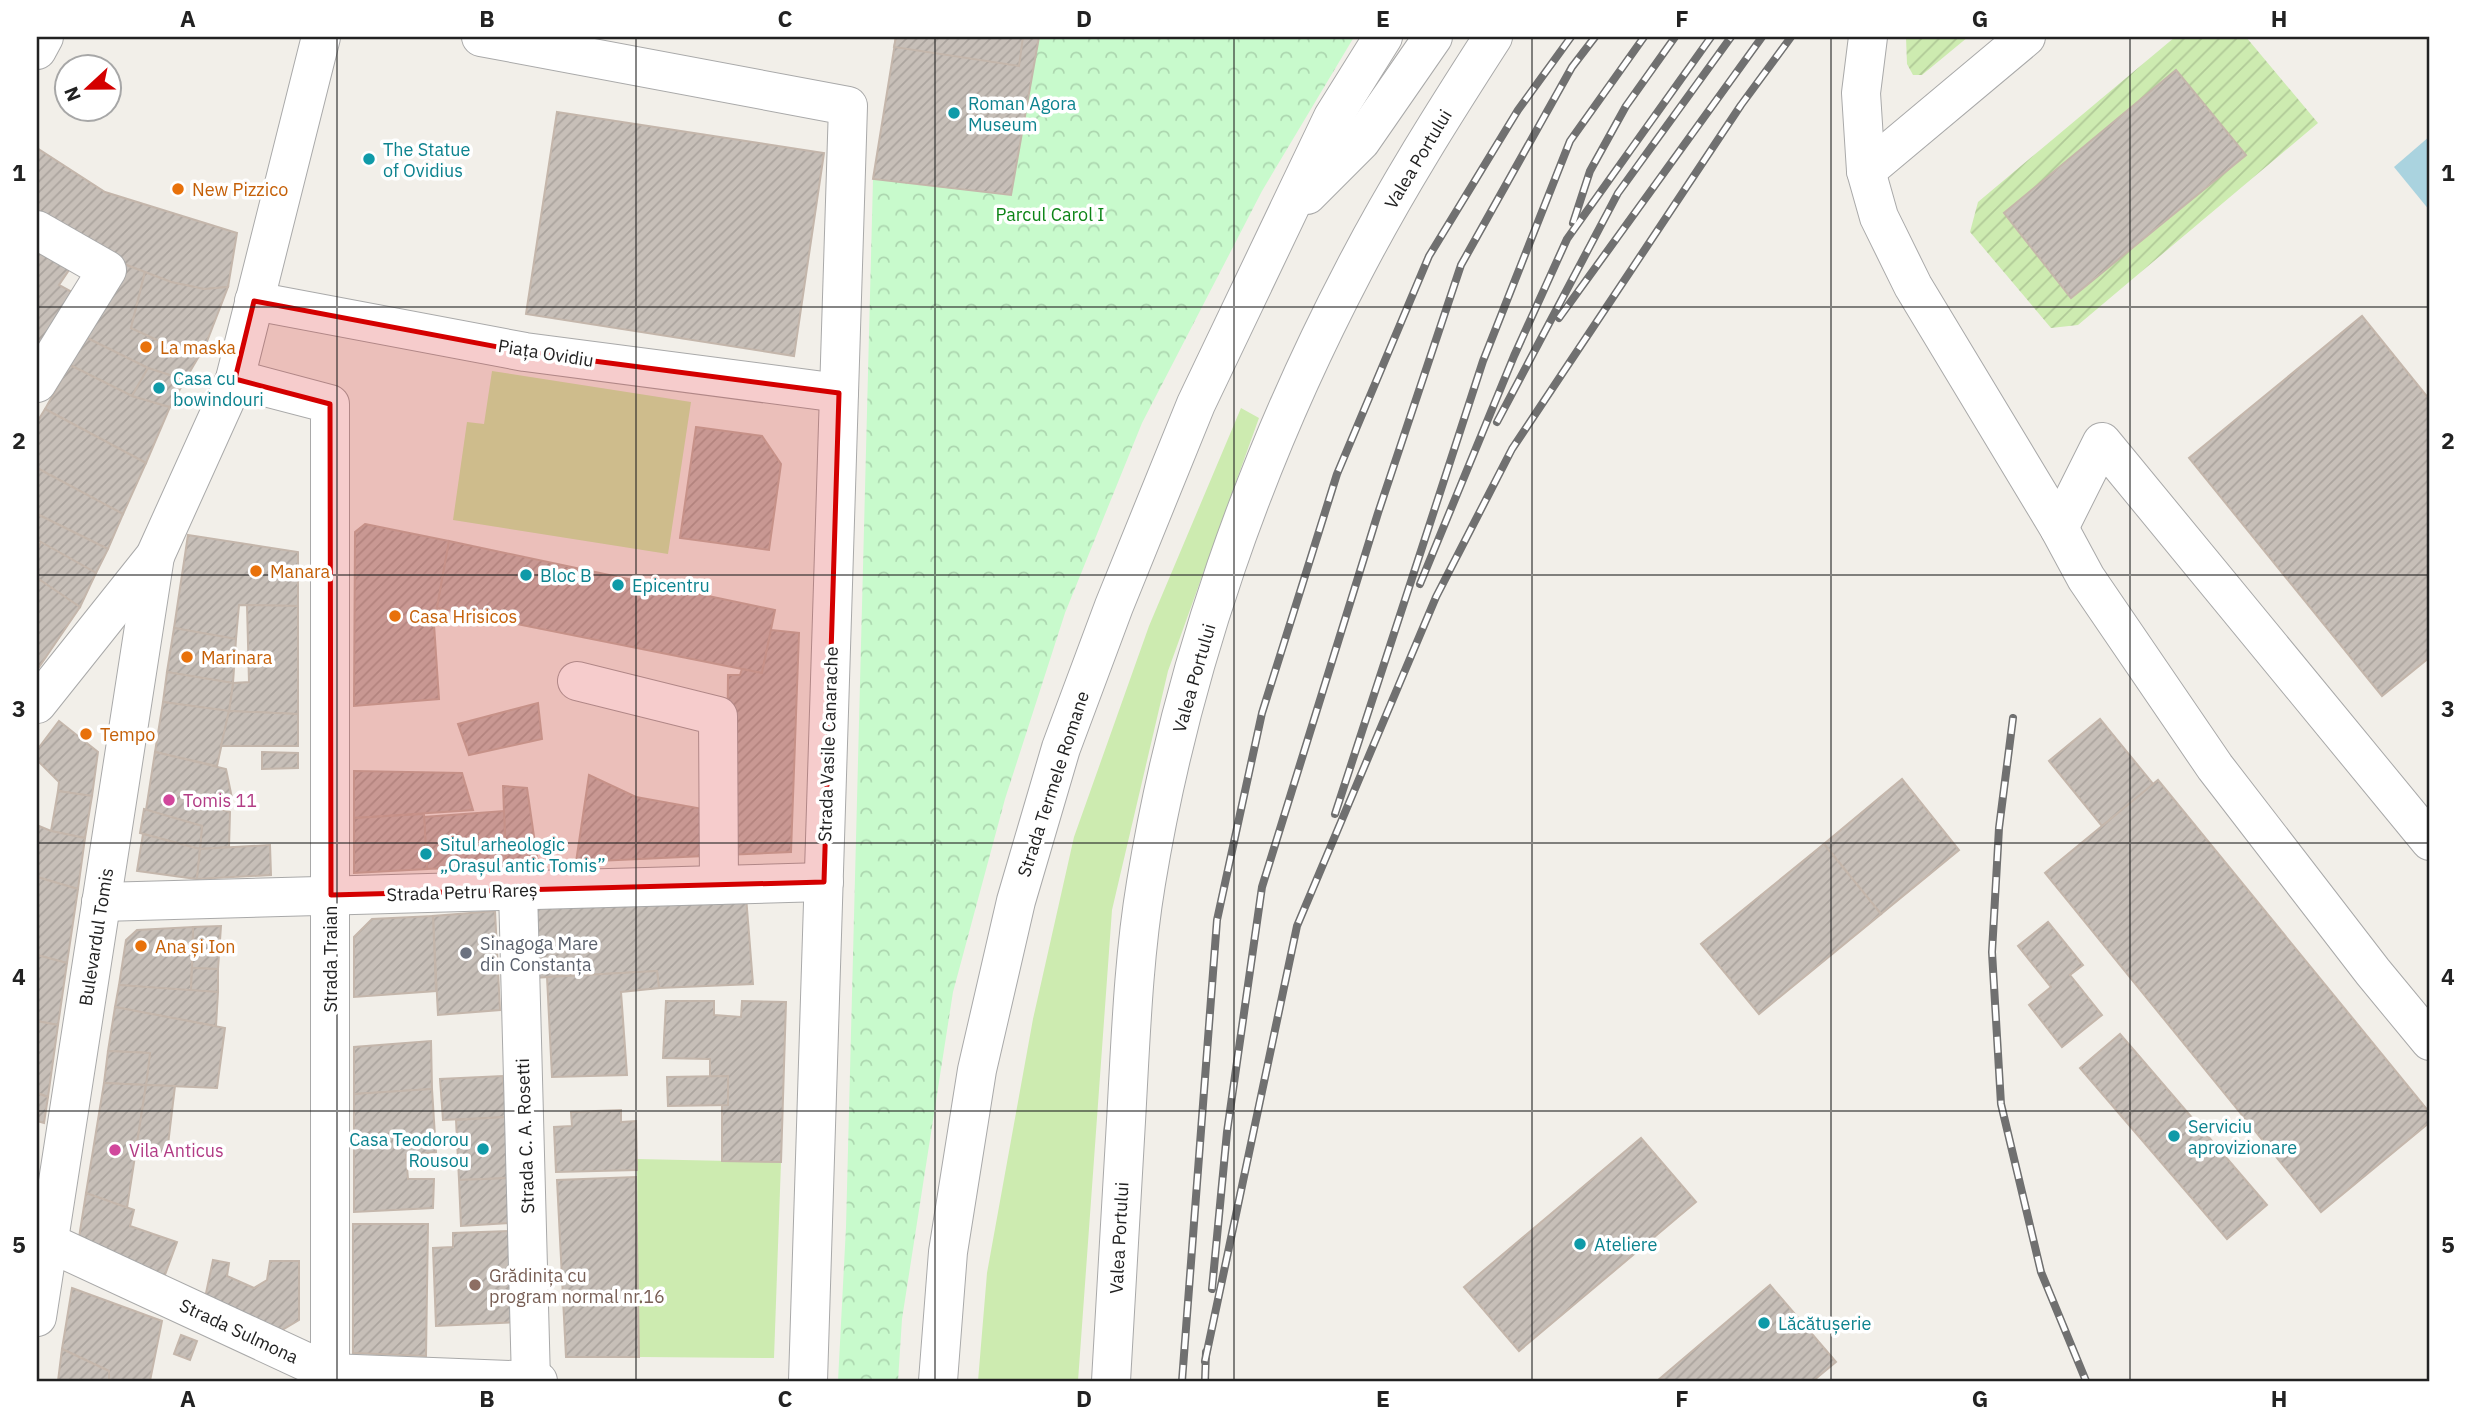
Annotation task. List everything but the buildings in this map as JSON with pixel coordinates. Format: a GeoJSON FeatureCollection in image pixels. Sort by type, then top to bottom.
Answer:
{"type":"FeatureCollection","features":[{"type":"Feature","properties":{"kind":"street"},"geometry":{"type":"LineString","coordinates":[[37,50],[44,37]]}},
{"type":"Feature","properties":{"kind":"street"},"geometry":{"type":"LineString","coordinates":[[37,704],[155,556],[235,379],[321,37]]}},
{"type":"Feature","properties":{"kind":"street","name":"Strada Vasile Canarache"},"geometry":{"type":"LineString","coordinates":[[481,37],[848,106],[808,1381]]}},
{"type":"Feature","properties":{"kind":"street","name":"Strada Termele Romane"},"geometry":{"type":"LineString","coordinates":[[938,1381],[948,1252],[977,1070],[1016,901],[1061,748],[1114,606],[1195,404],[1333,117],[1383,37]]}},
{"type":"Feature","properties":{"kind":"street","name":"Strada Termele Romane"},"geometry":{"type":"LineString","coordinates":[[1283,219],[1361,141],[1433,37]]}},
{"type":"Feature","properties":{"kind":"street","name":"Valea Portului"},"geometry":{"type":"LineString","coordinates":[[1111,1381],[1133,992],[1146,884],[1170,761],[1203,641],[1238,531],[1277,431],[1348,283],[1422,148],[1493,37]]}},
{"type":"Feature","properties":{"kind":"street"},"geometry":{"type":"LineString","coordinates":[[1868,37],[1861,93],[1866,172],[1879,216],[1913,286],[2059,528],[2086,578],[2215,767],[2373,972],[2430,1041]]}},
{"type":"Feature","properties":{"kind":"street"},"geometry":{"type":"LineString","coordinates":[[1866,172],[2026,37]]}},
{"type":"Feature","properties":{"kind":"street"},"geometry":{"type":"LineString","coordinates":[[37,230],[107,270],[37,383]]}},
{"type":"Feature","properties":{"kind":"street","name":"Piața Ovidiu"},"geometry":{"type":"LineString","coordinates":[[254,301],[525,352],[839,393]]}},
{"type":"Feature","properties":{"kind":"street","name":"Strada Traian"},"geometry":{"type":"LineString","coordinates":[[235,379],[331,404],[330,1377]]}},
{"type":"Feature","properties":{"kind":"street"},"geometry":{"type":"LineString","coordinates":[[2059,528],[2102,442],[2430,841]]}},
{"type":"Feature","properties":{"kind":"street","name":"Bulevardul Tomis"},"geometry":{"type":"LineString","coordinates":[[37,1318],[42,1240],[101,902],[155,556]]}},
{"type":"Feature","properties":{"kind":"street"},"geometry":{"type":"LineString","coordinates":[[577,681],[718,716],[719,885]]}},
{"type":"Feature","properties":{"kind":"street","name":"Strada Petru Rareș"},"geometry":{"type":"LineString","coordinates":[[101,902],[824,882]]}},
{"type":"Feature","properties":{"kind":"street","name":"Strada C. A. Rosetti"},"geometry":{"type":"LineString","coordinates":[[518,890],[531,1381]]}},
{"type":"Feature","properties":{"kind":"street","name":"Strada Sulmona"},"geometry":{"type":"LineString","coordinates":[[42,1240],[284,1367],[330,1377],[538,1381]]}},
{"type":"Feature","properties":{"kind":"highlighted area"},"geometry":{"type":"Polygon","coordinates":[[[254,301],[525,352],[839,393],[824,882],[331,895],[330,404],[235,379],[254,301]]]}},
{"type":"Feature","properties":{"kind":"green space","name":"Parcul Carol I"},"geometry":{"type":"Polygon","coordinates":[[[896,37],[1354,37],[1262,191],[1142,423],[1065,613],[1005,799],[953,992],[902,1319],[898,1381],[838,1381],[846,1227],[873,179],[896,37]]]}},
{"type":"Feature","properties":{"kind":"green space"},"geometry":{"type":"Polygon","coordinates":[[[1906,37],[1968,37],[1922,75],[1913,75],[1907,64],[1906,37]]]}},
{"type":"Feature","properties":{"kind":"green space"},"geometry":{"type":"Polygon","coordinates":[[[2175,37],[2246,37],[2318,123],[2078,325],[2051,328],[1970,232],[1978,202],[2175,37]],[[2176,70],[2004,213],[2071,298],[2246,155],[2176,70]]]}},
{"type":"Feature","properties":{"kind":"green space"},"geometry":{"type":"Polygon","coordinates":[[[492,371],[691,402],[668,554],[453,520],[467,422],[484,424],[492,371]]]}},
{"type":"Feature","properties":{"kind":"green space"},"geometry":{"type":"Polygon","coordinates":[[[1241,408],[1259,418],[1168,671],[1112,910],[1078,1381],[978,1381],[987,1273],[1033,1019],[1074,837],[1149,626],[1241,408]]]}},
{"type":"Feature","properties":{"kind":"green space"},"geometry":{"type":"Polygon","coordinates":[[[637,1159],[781,1162],[774,1358],[639,1357],[637,1159]]]}},
{"type":"Feature","properties":{"kind":"water"},"geometry":{"type":"Polygon","coordinates":[[[2430,136],[2430,211],[2394,167],[2430,136]]]}},
{"type":"Feature","properties":{"kind":"railway"},"geometry":{"type":"LineString","coordinates":[[1182,1381],[1217,920],[1262,713],[1337,474],[1429,256],[1518,110],[1571,37]]}},
{"type":"Feature","properties":{"kind":"railway"},"geometry":{"type":"LineString","coordinates":[[1212,1289],[1227,1132],[1262,887],[1378,513],[1461,265],[1572,67],[1595,37]]}},
{"type":"Feature","properties":{"kind":"railway"},"geometry":{"type":"LineString","coordinates":[[1335,814],[1483,361],[1570,141],[1644,37]]}},
{"type":"Feature","properties":{"kind":"railway"},"geometry":{"type":"LineString","coordinates":[[1573,223],[1590,171],[1626,106],[1675,37]]}},
{"type":"Feature","properties":{"kind":"railway"},"geometry":{"type":"LineString","coordinates":[[1420,584],[1514,356],[1567,239],[1711,37]]}},
{"type":"Feature","properties":{"kind":"railway"},"geometry":{"type":"LineString","coordinates":[[1497,422],[1618,193],[1731,37]]}},
{"type":"Feature","properties":{"kind":"railway"},"geometry":{"type":"LineString","coordinates":[[1559,318],[1762,37]]}},
{"type":"Feature","properties":{"kind":"railway"},"geometry":{"type":"LineString","coordinates":[[1205,1361],[1297,926],[1436,597],[1512,449],[1741,105],[1791,37]]}},
{"type":"Feature","properties":{"kind":"railway"},"geometry":{"type":"LineString","coordinates":[[2013,718],[1999,828],[1992,952],[2001,1104],[2041,1272],[2086,1381]]}},
{"type":"Feature","properties":{"kind":"railway"},"geometry":{"type":"LineString","coordinates":[[1205,1381],[1206,1352]]}},
{"type":"Feature","properties":{"kind":"place","name":"Roman Agora Museum"},"geometry":{"type":"Point","coordinates":[954,113]}},
{"type":"Feature","properties":{"kind":"place","name":"The Statue of Ovidius"},"geometry":{"type":"Point","coordinates":[369,159]}},
{"type":"Feature","properties":{"kind":"place","name":"New Pizzico"},"geometry":{"type":"Point","coordinates":[178,189]}},
{"type":"Feature","properties":{"kind":"place","name":"La maska"},"geometry":{"type":"Point","coordinates":[146,347]}},
{"type":"Feature","properties":{"kind":"place","name":"Casa cu bowindouri"},"geometry":{"type":"Point","coordinates":[159,388]}},
{"type":"Feature","properties":{"kind":"place","name":"Manara"},"geometry":{"type":"Point","coordinates":[256,571]}},
{"type":"Feature","properties":{"kind":"place","name":"Bloc B"},"geometry":{"type":"Point","coordinates":[526,575]}},
{"type":"Feature","properties":{"kind":"place","name":"Epicentru"},"geometry":{"type":"Point","coordinates":[618,585]}},
{"type":"Feature","properties":{"kind":"place","name":"Casa Hrisicos"},"geometry":{"type":"Point","coordinates":[395,616]}},
{"type":"Feature","properties":{"kind":"place","name":"Marinara"},"geometry":{"type":"Point","coordinates":[187,657]}},
{"type":"Feature","properties":{"kind":"place","name":"Tempo"},"geometry":{"type":"Point","coordinates":[86,734]}},
{"type":"Feature","properties":{"kind":"place","name":"Tomis 11"},"geometry":{"type":"Point","coordinates":[169,800]}},
{"type":"Feature","properties":{"kind":"place","name":"Situl arheologic „Orașul antic Tomis”"},"geometry":{"type":"Point","coordinates":[426,854]}},
{"type":"Feature","properties":{"kind":"place","name":"Ana și Ion"},"geometry":{"type":"Point","coordinates":[141,946]}},
{"type":"Feature","properties":{"kind":"place","name":"Sinagoga Mare din Constanța"},"geometry":{"type":"Point","coordinates":[466,953]}},
{"type":"Feature","properties":{"kind":"place","name":"Serviciu aprovizionare"},"geometry":{"type":"Point","coordinates":[2174,1136]}},
{"type":"Feature","properties":{"kind":"place","name":"Casa Teodorou Rousou"},"geometry":{"type":"Point","coordinates":[483,1149]}},
{"type":"Feature","properties":{"kind":"place","name":"Vila Anticus"},"geometry":{"type":"Point","coordinates":[115,1150]}},
{"type":"Feature","properties":{"kind":"place","name":"Ateliere"},"geometry":{"type":"Point","coordinates":[1580,1244]}},
{"type":"Feature","properties":{"kind":"place","name":"Grădinița cu program normal nr.16"},"geometry":{"type":"Point","coordinates":[475,1285]}},
{"type":"Feature","properties":{"kind":"place","name":"Lăcătușerie"},"geometry":{"type":"Point","coordinates":[1764,1323]}}]}
